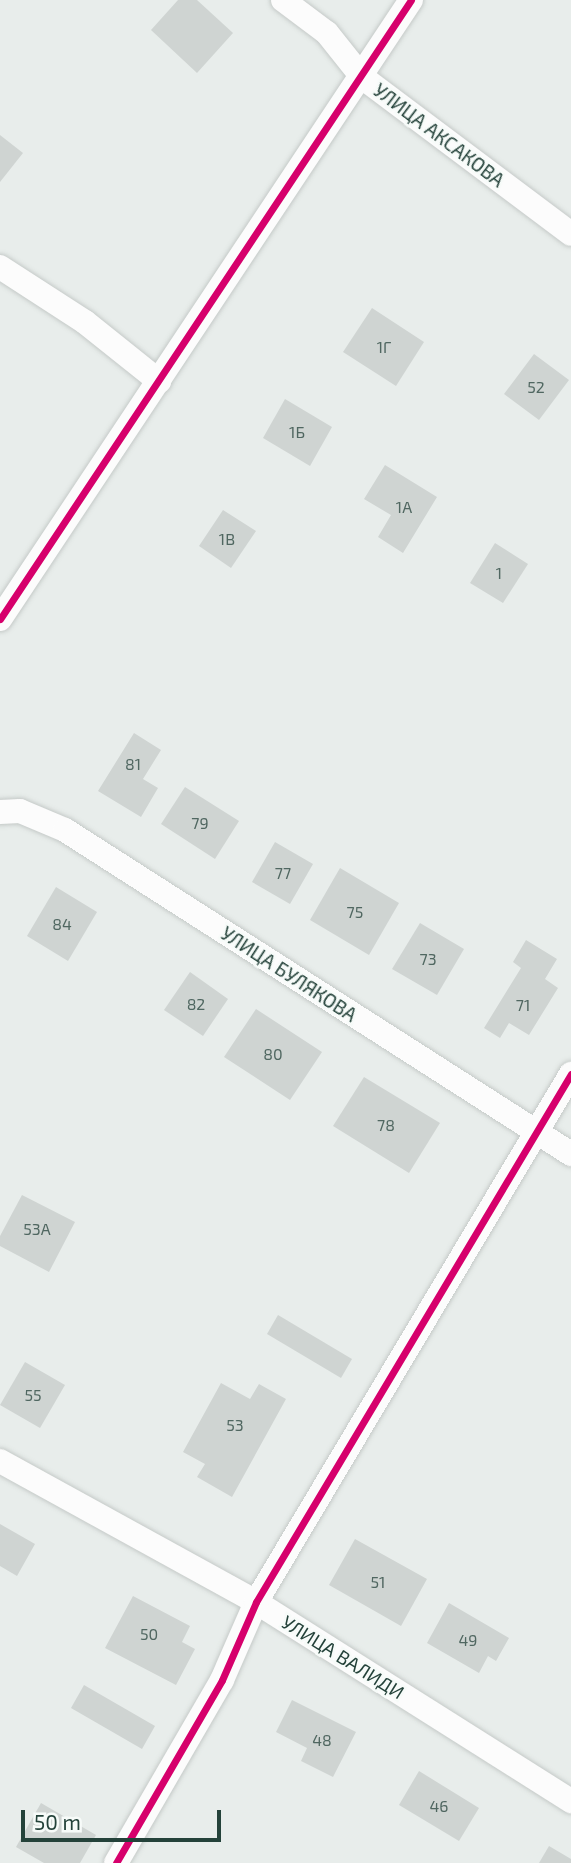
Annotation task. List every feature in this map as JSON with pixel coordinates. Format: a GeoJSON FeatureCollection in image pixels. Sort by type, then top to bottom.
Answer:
{"type":"FeatureCollection","features":[{"type":"Feature","properties":{"kind":"street","name":"УЛИЦА АКСАКОВА"},"geometry":{"type":"LineString","coordinates":[[283,0],[327,33],[362,77],[571,234]]}},
{"type":"Feature","properties":{"kind":"street"},"geometry":{"type":"LineString","coordinates":[[0,619],[411,0]]}},
{"type":"Feature","properties":{"kind":"street"},"geometry":{"type":"LineString","coordinates":[[0,267],[85,322],[159,382]]}},
{"type":"Feature","properties":{"kind":"street","name":"УЛИЦА БУЛЯКОВА"},"geometry":{"type":"LineString","coordinates":[[0,812],[20,811],[65,830],[571,1154]]}},
{"type":"Feature","properties":{"kind":"street"},"geometry":{"type":"LineString","coordinates":[[116,1863],[222,1681],[256,1602],[538,1134],[571,1074]]}},
{"type":"Feature","properties":{"kind":"street","name":"УЛИЦА ВАЛИДИ"},"geometry":{"type":"LineString","coordinates":[[0,1461],[256,1602],[571,1801]]}},
{"type":"Feature","properties":{"kind":"building"},"geometry":{"type":"Polygon","coordinates":[[[178,0],[197,0],[233,33],[197,73],[151,30],[178,0]]]}},
{"type":"Feature","properties":{"kind":"building"},"geometry":{"type":"Polygon","coordinates":[[[0,135],[23,153],[0,182],[0,135]]]}},
{"type":"Feature","properties":{"kind":"building"},"geometry":{"type":"Polygon","coordinates":[[[372,308],[424,342],[396,386],[343,352],[372,308]]]}},
{"type":"Feature","properties":{"kind":"building"},"geometry":{"type":"Polygon","coordinates":[[[534,354],[569,380],[539,420],[504,394],[534,354]]]}},
{"type":"Feature","properties":{"kind":"building"},"geometry":{"type":"Polygon","coordinates":[[[285,399],[332,427],[310,466],[263,438],[285,399]]]}},
{"type":"Feature","properties":{"kind":"building"},"geometry":{"type":"Polygon","coordinates":[[[385,465],[437,497],[403,553],[378,537],[391,515],[364,499],[385,465]]]}},
{"type":"Feature","properties":{"kind":"building"},"geometry":{"type":"Polygon","coordinates":[[[223,510],[256,531],[231,568],[199,546],[223,510]]]}},
{"type":"Feature","properties":{"kind":"building"},"geometry":{"type":"Polygon","coordinates":[[[495,543],[528,564],[503,603],[470,583],[495,543]]]}},
{"type":"Feature","properties":{"kind":"building"},"geometry":{"type":"Polygon","coordinates":[[[134,733],[161,750],[143,779],[158,788],[141,817],[98,791],[134,733]]]}},
{"type":"Feature","properties":{"kind":"building"},"geometry":{"type":"Polygon","coordinates":[[[185,787],[239,821],[215,859],[161,824],[185,787]]]}},
{"type":"Feature","properties":{"kind":"building"},"geometry":{"type":"Polygon","coordinates":[[[275,842],[313,864],[290,904],[252,882],[275,842]]]}},
{"type":"Feature","properties":{"kind":"building"},"geometry":{"type":"Polygon","coordinates":[[[340,868],[399,903],[369,955],[310,920],[340,868]]]}},
{"type":"Feature","properties":{"kind":"building"},"geometry":{"type":"Polygon","coordinates":[[[56,887],[97,912],[68,961],[27,936],[56,887]]]}},
{"type":"Feature","properties":{"kind":"building"},"geometry":{"type":"Polygon","coordinates":[[[420,923],[464,949],[437,995],[392,969],[420,923]]]}},
{"type":"Feature","properties":{"kind":"building"},"geometry":{"type":"Polygon","coordinates":[[[526,940],[557,959],[545,979],[558,988],[529,1035],[509,1023],[500,1038],[484,1028],[521,968],[513,962],[526,940]]]}},
{"type":"Feature","properties":{"kind":"building"},"geometry":{"type":"Polygon","coordinates":[[[190,972],[228,999],[203,1036],[164,1010],[190,972]]]}},
{"type":"Feature","properties":{"kind":"building"},"geometry":{"type":"Polygon","coordinates":[[[256,1009],[322,1052],[290,1100],[224,1057],[256,1009]]]}},
{"type":"Feature","properties":{"kind":"building"},"geometry":{"type":"Polygon","coordinates":[[[364,1077],[440,1123],[409,1173],[333,1126],[364,1077]]]}},
{"type":"Feature","properties":{"kind":"building"},"geometry":{"type":"Polygon","coordinates":[[[22,1195],[75,1222],[49,1272],[0,1246],[0,1236],[22,1195]]]}},
{"type":"Feature","properties":{"kind":"building"},"geometry":{"type":"Polygon","coordinates":[[[278,1315],[352,1359],[341,1378],[267,1334],[278,1315]]]}},
{"type":"Feature","properties":{"kind":"building"},"geometry":{"type":"Polygon","coordinates":[[[25,1362],[65,1385],[40,1428],[0,1405],[25,1362]]]}},
{"type":"Feature","properties":{"kind":"building"},"geometry":{"type":"Polygon","coordinates":[[[221,1383],[250,1399],[259,1384],[286,1399],[232,1497],[197,1477],[205,1464],[183,1452],[221,1383]]]}},
{"type":"Feature","properties":{"kind":"building"},"geometry":{"type":"Polygon","coordinates":[[[0,1524],[35,1544],[17,1576],[0,1566],[0,1524]]]}},
{"type":"Feature","properties":{"kind":"building"},"geometry":{"type":"Polygon","coordinates":[[[355,1539],[427,1579],[401,1626],[329,1585],[355,1539]]]}},
{"type":"Feature","properties":{"kind":"building"},"geometry":{"type":"Polygon","coordinates":[[[133,1596],[190,1626],[182,1642],[195,1649],[176,1685],[105,1648],[133,1596]]]}},
{"type":"Feature","properties":{"kind":"building"},"geometry":{"type":"Polygon","coordinates":[[[449,1603],[509,1638],[496,1661],[488,1656],[479,1673],[427,1643],[449,1603]]]}},
{"type":"Feature","properties":{"kind":"building"},"geometry":{"type":"Polygon","coordinates":[[[84,1685],[155,1726],[142,1749],[71,1708],[84,1685]]]}},
{"type":"Feature","properties":{"kind":"building"},"geometry":{"type":"Polygon","coordinates":[[[292,1700],[356,1732],[333,1777],[301,1761],[307,1748],[276,1732],[292,1700]]]}},
{"type":"Feature","properties":{"kind":"building"},"geometry":{"type":"Polygon","coordinates":[[[419,1771],[479,1808],[459,1841],[399,1805],[419,1771]]]}},
{"type":"Feature","properties":{"kind":"building"},"geometry":{"type":"Polygon","coordinates":[[[41,1803],[96,1835],[80,1863],[44,1863],[16,1847],[41,1803]]]}},
{"type":"Feature","properties":{"kind":"building"},"geometry":{"type":"Polygon","coordinates":[[[549,1846],[571,1859],[571,1863],[539,1863],[549,1846]]]}},
{"type":"Feature","properties":{"kind":"cycle path"},"geometry":{"type":"LineString","coordinates":[[0,619],[411,0]]}},
{"type":"Feature","properties":{"kind":"cycle path"},"geometry":{"type":"LineString","coordinates":[[116,1863],[222,1680],[256,1602],[571,1074]]}}]}
